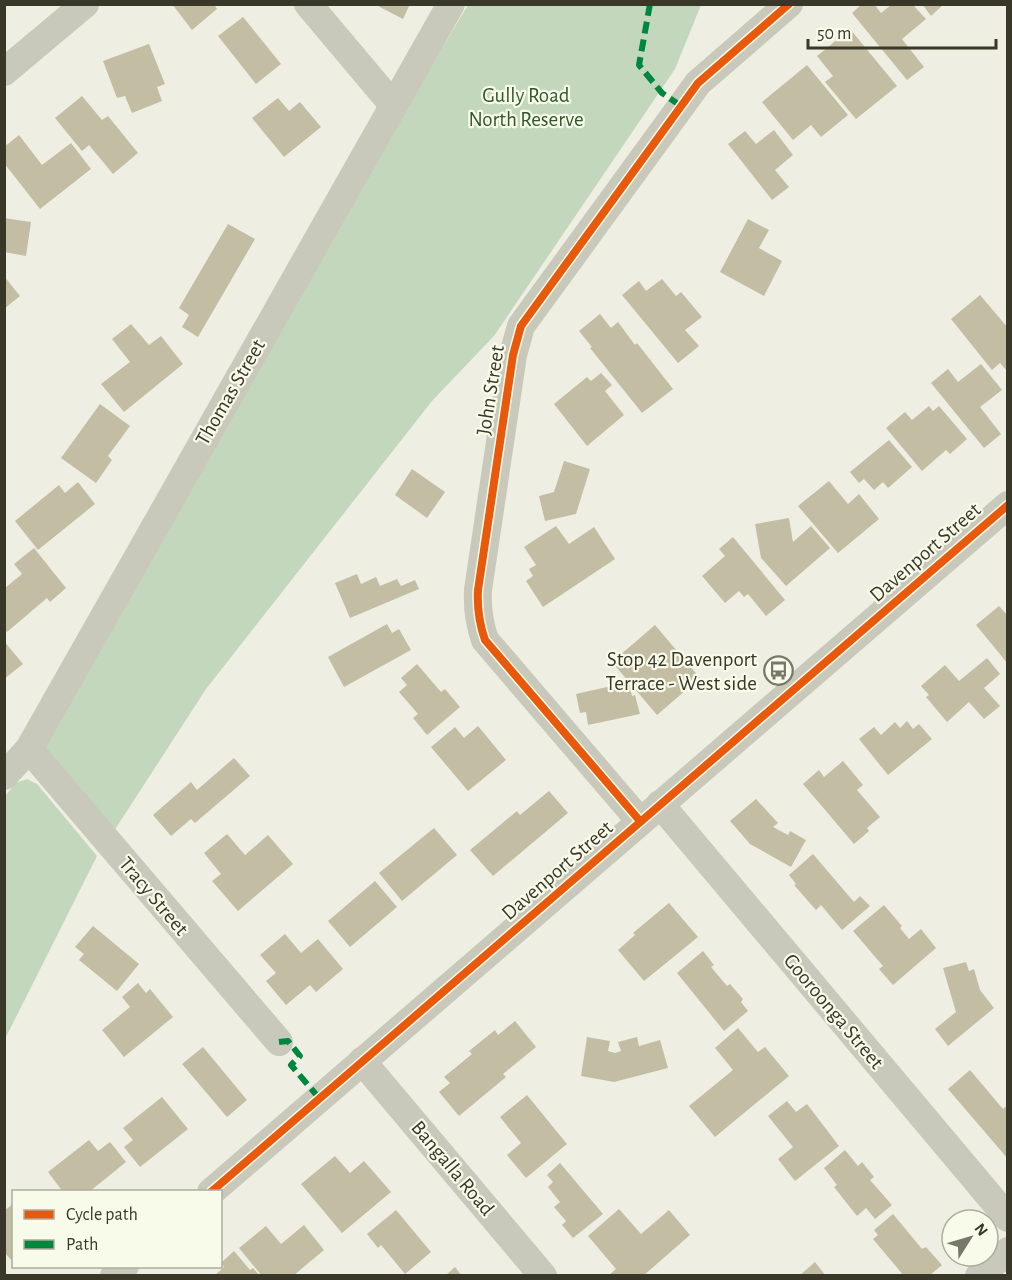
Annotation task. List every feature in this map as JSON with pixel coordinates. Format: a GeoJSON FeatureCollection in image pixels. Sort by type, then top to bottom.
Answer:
{"type":"FeatureCollection","features":[{"type":"Feature","properties":{"kind":"street"},"geometry":{"type":"LineString","coordinates":[[4,72],[86,4]]}},
{"type":"Feature","properties":{"kind":"street"},"geometry":{"type":"LineString","coordinates":[[308,4],[393,105]]}},
{"type":"Feature","properties":{"kind":"street","name":"Thomas Street"},"geometry":{"type":"LineString","coordinates":[[4,776],[29,749],[451,4]]}},
{"type":"Feature","properties":{"kind":"street","name":"John Street"},"geometry":{"type":"LineString","coordinates":[[650,813],[485,640],[480,626],[477,606],[478,590],[513,355],[521,326],[698,84],[789,4]]}},
{"type":"Feature","properties":{"kind":"street","name":"Davenport Street"},"geometry":{"type":"LineString","coordinates":[[213,1190],[1008,505]]}},
{"type":"Feature","properties":{"kind":"street","name":"Tracy Street"},"geometry":{"type":"LineString","coordinates":[[29,749],[279,1042]]}},
{"type":"Feature","properties":{"kind":"street","name":"Gooroonga Street"},"geometry":{"type":"LineString","coordinates":[[650,813],[1008,1218]]}},
{"type":"Feature","properties":{"kind":"street","name":"Bangalla Road"},"geometry":{"type":"LineString","coordinates":[[362,1062],[543,1275]]}},
{"type":"Feature","properties":{"kind":"street"},"geometry":{"type":"LineString","coordinates":[[979,1275],[1008,1251]]}},
{"type":"Feature","properties":{"kind":"green space","name":"Gully Road North Reserve"},"geometry":{"type":"Polygon","coordinates":[[[468,5],[701,5],[675,69],[494,336],[432,401],[206,689],[114,831],[42,746],[365,176],[468,5]]]}},
{"type":"Feature","properties":{"kind":"green space"},"geometry":{"type":"Polygon","coordinates":[[[27,779],[37,784],[97,856],[5,1039],[5,796],[16,783],[27,779]]]}},
{"type":"Feature","properties":{"kind":"building"},"geometry":{"type":"Polygon","coordinates":[[[172,4],[214,4],[217,9],[192,30],[172,4]]]}},
{"type":"Feature","properties":{"kind":"building"},"geometry":{"type":"Polygon","coordinates":[[[374,4],[410,4],[403,19],[374,4]]]}},
{"type":"Feature","properties":{"kind":"building"},"geometry":{"type":"Polygon","coordinates":[[[862,4],[874,4],[881,13],[891,5],[913,5],[926,19],[902,39],[924,67],[907,80],[852,13],[862,4]]]}},
{"type":"Feature","properties":{"kind":"building"},"geometry":{"type":"Polygon","coordinates":[[[922,4],[944,4],[931,16],[922,4]]]}},
{"type":"Feature","properties":{"kind":"building"},"geometry":{"type":"Polygon","coordinates":[[[243,17],[281,64],[256,84],[218,36],[243,17]]]}},
{"type":"Feature","properties":{"kind":"building"},"geometry":{"type":"Polygon","coordinates":[[[850,29],[897,86],[856,119],[825,82],[833,76],[817,56],[850,29]]]}},
{"type":"Feature","properties":{"kind":"building"},"geometry":{"type":"Polygon","coordinates":[[[149,44],[165,84],[157,87],[162,101],[132,113],[125,96],[117,98],[103,61],[149,44]]]}},
{"type":"Feature","properties":{"kind":"building"},"geometry":{"type":"Polygon","coordinates":[[[807,65],[848,115],[821,137],[811,125],[793,140],[762,102],[807,65]]]}},
{"type":"Feature","properties":{"kind":"building"},"geometry":{"type":"Polygon","coordinates":[[[82,96],[102,120],[108,116],[138,153],[113,174],[89,145],[82,151],[55,118],[82,96]]]}},
{"type":"Feature","properties":{"kind":"building"},"geometry":{"type":"Polygon","coordinates":[[[278,98],[289,111],[300,102],[321,127],[284,157],[252,118],[278,98]]]}},
{"type":"Feature","properties":{"kind":"building"},"geometry":{"type":"Polygon","coordinates":[[[774,130],[793,155],[775,170],[789,187],[772,200],[728,144],[745,131],[756,144],[774,130]]]}},
{"type":"Feature","properties":{"kind":"building"},"geometry":{"type":"Polygon","coordinates":[[[19,135],[42,165],[71,143],[91,169],[40,209],[4,163],[4,147],[19,135]]]}},
{"type":"Feature","properties":{"kind":"building"},"geometry":{"type":"Polygon","coordinates":[[[4,218],[31,222],[26,256],[4,252],[4,218]]]}},
{"type":"Feature","properties":{"kind":"building"},"geometry":{"type":"Polygon","coordinates":[[[748,219],[769,230],[759,248],[782,261],[764,296],[720,272],[748,219]]]}},
{"type":"Feature","properties":{"kind":"building"},"geometry":{"type":"Polygon","coordinates":[[[228,224],[255,239],[198,337],[182,327],[189,315],[179,308],[228,224]]]}},
{"type":"Feature","properties":{"kind":"building"},"geometry":{"type":"Polygon","coordinates":[[[4,276],[20,296],[4,309],[4,276]]]}},
{"type":"Feature","properties":{"kind":"building"},"geometry":{"type":"Polygon","coordinates":[[[662,279],[676,296],[681,292],[702,317],[685,330],[699,346],[678,363],[622,295],[639,281],[646,291],[662,279]]]}},
{"type":"Feature","properties":{"kind":"building"},"geometry":{"type":"Polygon","coordinates":[[[980,295],[1008,328],[1008,372],[1000,363],[992,370],[951,319],[980,295]]]}},
{"type":"Feature","properties":{"kind":"building"},"geometry":{"type":"Polygon","coordinates":[[[600,314],[611,328],[618,322],[673,389],[642,413],[579,331],[600,314]]]}},
{"type":"Feature","properties":{"kind":"building"},"geometry":{"type":"Polygon","coordinates":[[[131,324],[149,345],[161,336],[183,364],[124,412],[101,384],[130,362],[112,339],[131,324]]]}},
{"type":"Feature","properties":{"kind":"building"},"geometry":{"type":"Polygon","coordinates":[[[981,364],[1002,390],[980,407],[1001,434],[984,448],[931,383],[948,369],[958,382],[981,364]]]}},
{"type":"Feature","properties":{"kind":"building"},"geometry":{"type":"Polygon","coordinates":[[[601,373],[612,385],[605,391],[624,415],[587,446],[554,404],[587,377],[591,381],[601,373]]]}},
{"type":"Feature","properties":{"kind":"building"},"geometry":{"type":"Polygon","coordinates":[[[100,404],[130,426],[108,456],[112,460],[96,483],[61,458],[100,404]]]}},
{"type":"Feature","properties":{"kind":"building"},"geometry":{"type":"Polygon","coordinates":[[[929,406],[933,411],[939,406],[967,439],[950,454],[946,450],[922,471],[886,428],[905,412],[912,420],[929,406]]]}},
{"type":"Feature","properties":{"kind":"building"},"geometry":{"type":"Polygon","coordinates":[[[889,440],[912,467],[888,488],[883,482],[874,490],[864,479],[859,483],[850,472],[889,440]]]}},
{"type":"Feature","properties":{"kind":"building"},"geometry":{"type":"Polygon","coordinates":[[[564,461],[590,469],[576,514],[545,521],[539,496],[554,492],[564,461]]]}},
{"type":"Feature","properties":{"kind":"building"},"geometry":{"type":"Polygon","coordinates":[[[412,469],[445,492],[427,518],[395,495],[412,469]]]}},
{"type":"Feature","properties":{"kind":"building"},"geometry":{"type":"Polygon","coordinates":[[[829,481],[848,504],[859,494],[879,519],[838,553],[798,506],[829,481]]]}},
{"type":"Feature","properties":{"kind":"building"},"geometry":{"type":"Polygon","coordinates":[[[78,482],[95,504],[38,550],[15,521],[59,485],[65,493],[78,482]]]}},
{"type":"Feature","properties":{"kind":"building"},"geometry":{"type":"Polygon","coordinates":[[[789,518],[793,542],[811,526],[830,548],[786,586],[761,558],[755,524],[789,518]]]}},
{"type":"Feature","properties":{"kind":"building"},"geometry":{"type":"Polygon","coordinates":[[[556,526],[569,544],[594,527],[615,559],[543,607],[526,581],[533,576],[529,569],[536,565],[524,547],[556,526]]]}},
{"type":"Feature","properties":{"kind":"building"},"geometry":{"type":"Polygon","coordinates":[[[733,537],[785,600],[766,616],[748,594],[744,597],[739,591],[725,603],[702,576],[725,556],[719,549],[733,537]]]}},
{"type":"Feature","properties":{"kind":"building"},"geometry":{"type":"Polygon","coordinates":[[[34,548],[66,588],[50,602],[47,598],[7,632],[5,629],[5,588],[22,574],[14,564],[34,548]]]}},
{"type":"Feature","properties":{"kind":"building"},"geometry":{"type":"Polygon","coordinates":[[[357,574],[361,584],[376,577],[380,586],[397,579],[401,586],[415,580],[419,589],[350,618],[335,583],[357,574]]]}},
{"type":"Feature","properties":{"kind":"building"},"geometry":{"type":"Polygon","coordinates":[[[999,606],[1008,616],[1008,664],[976,625],[999,606]]]}},
{"type":"Feature","properties":{"kind":"building"},"geometry":{"type":"Polygon","coordinates":[[[387,624],[392,633],[399,629],[411,650],[344,687],[328,657],[387,624]]]}},
{"type":"Feature","properties":{"kind":"building"},"geometry":{"type":"Polygon","coordinates":[[[655,625],[700,678],[657,715],[612,662],[655,625]]]}},
{"type":"Feature","properties":{"kind":"building"},"geometry":{"type":"Polygon","coordinates":[[[4,641],[23,664],[4,679],[4,641]]]}},
{"type":"Feature","properties":{"kind":"building"},"geometry":{"type":"Polygon","coordinates":[[[987,658],[1000,674],[984,688],[1000,706],[984,719],[969,702],[947,722],[926,697],[929,695],[921,686],[945,665],[959,681],[987,658]]]}},
{"type":"Feature","properties":{"kind":"building"},"geometry":{"type":"Polygon","coordinates":[[[417,664],[441,692],[445,689],[460,707],[427,735],[413,718],[418,714],[399,692],[407,685],[401,678],[417,664]]]}},
{"type":"Feature","properties":{"kind":"building"},"geometry":{"type":"Polygon","coordinates":[[[629,682],[640,714],[588,725],[586,712],[580,713],[576,694],[629,682]]]}},
{"type":"Feature","properties":{"kind":"building"},"geometry":{"type":"Polygon","coordinates":[[[907,721],[913,729],[919,724],[932,739],[888,775],[859,739],[874,727],[881,735],[895,722],[900,728],[907,721]]]}},
{"type":"Feature","properties":{"kind":"building"},"geometry":{"type":"Polygon","coordinates":[[[478,726],[506,760],[468,791],[431,747],[455,727],[464,738],[478,726]]]}},
{"type":"Feature","properties":{"kind":"building"},"geometry":{"type":"Polygon","coordinates":[[[234,758],[250,776],[195,823],[191,819],[171,836],[153,815],[191,782],[197,790],[234,758]]]}},
{"type":"Feature","properties":{"kind":"building"},"geometry":{"type":"Polygon","coordinates":[[[843,761],[863,785],[857,790],[880,817],[854,844],[803,784],[819,770],[824,777],[843,761]]]}},
{"type":"Feature","properties":{"kind":"building"},"geometry":{"type":"Polygon","coordinates":[[[549,791],[568,813],[493,876],[470,850],[517,811],[520,815],[549,791]]]}},
{"type":"Feature","properties":{"kind":"building"},"geometry":{"type":"Polygon","coordinates":[[[756,799],[778,823],[773,827],[788,835],[790,831],[806,840],[791,867],[750,844],[730,821],[756,799]]]}},
{"type":"Feature","properties":{"kind":"building"},"geometry":{"type":"Polygon","coordinates":[[[434,828],[457,855],[402,901],[379,873],[434,828]]]}},
{"type":"Feature","properties":{"kind":"building"},"geometry":{"type":"Polygon","coordinates":[[[227,834],[245,855],[268,835],[293,864],[238,911],[212,881],[221,874],[204,853],[227,834]]]}},
{"type":"Feature","properties":{"kind":"building"},"geometry":{"type":"Polygon","coordinates":[[[813,854],[854,902],[860,896],[870,906],[842,930],[821,905],[816,910],[794,885],[796,884],[789,875],[813,854]]]}},
{"type":"Feature","properties":{"kind":"building"},"geometry":{"type":"Polygon","coordinates":[[[375,881],[397,907],[350,947],[328,921],[375,881]]]}},
{"type":"Feature","properties":{"kind":"building"},"geometry":{"type":"Polygon","coordinates":[[[669,903],[698,937],[644,981],[618,950],[635,935],[633,933],[669,903]]]}},
{"type":"Feature","properties":{"kind":"building"},"geometry":{"type":"Polygon","coordinates":[[[884,905],[902,926],[900,928],[909,939],[921,929],[936,948],[893,985],[879,969],[883,966],[853,931],[884,905]]]}},
{"type":"Feature","properties":{"kind":"building"},"geometry":{"type":"Polygon","coordinates":[[[93,926],[139,964],[117,991],[79,960],[84,954],[75,947],[93,926]]]}},
{"type":"Feature","properties":{"kind":"building"},"geometry":{"type":"Polygon","coordinates":[[[285,934],[301,953],[318,939],[343,969],[316,992],[310,985],[286,1005],[266,981],[276,973],[260,955],[285,934]]]}},
{"type":"Feature","properties":{"kind":"building"},"geometry":{"type":"Polygon","coordinates":[[[703,951],[714,965],[711,967],[727,986],[730,984],[743,999],[741,1002],[748,1011],[724,1031],[677,973],[703,951]]]}},
{"type":"Feature","properties":{"kind":"building"},"geometry":{"type":"Polygon","coordinates":[[[966,962],[969,971],[974,969],[980,990],[994,1008],[948,1046],[935,1029],[956,1012],[943,968],[966,962]]]}},
{"type":"Feature","properties":{"kind":"building"},"geometry":{"type":"Polygon","coordinates":[[[138,983],[146,993],[150,989],[173,1017],[124,1057],[102,1030],[130,1007],[122,997],[138,983]]]}},
{"type":"Feature","properties":{"kind":"building"},"geometry":{"type":"Polygon","coordinates":[[[515,1021],[536,1047],[503,1074],[506,1077],[459,1116],[439,1092],[450,1083],[444,1077],[472,1054],[469,1051],[495,1030],[498,1035],[515,1021]]]}},
{"type":"Feature","properties":{"kind":"building"},"geometry":{"type":"Polygon","coordinates":[[[738,1028],[758,1052],[765,1047],[789,1076],[715,1137],[689,1106],[733,1070],[715,1048],[738,1028]]]}},
{"type":"Feature","properties":{"kind":"building"},"geometry":{"type":"Polygon","coordinates":[[[587,1037],[610,1041],[608,1051],[615,1053],[621,1051],[618,1042],[637,1037],[639,1046],[660,1040],[668,1068],[614,1082],[581,1076],[587,1037]]]}},
{"type":"Feature","properties":{"kind":"building"},"geometry":{"type":"Polygon","coordinates":[[[203,1047],[247,1100],[227,1117],[182,1064],[203,1047]]]}},
{"type":"Feature","properties":{"kind":"building"},"geometry":{"type":"Polygon","coordinates":[[[970,1070],[1003,1109],[1008,1105],[1008,1159],[948,1089],[970,1070]]]}},
{"type":"Feature","properties":{"kind":"building"},"geometry":{"type":"Polygon","coordinates":[[[527,1095],[567,1144],[526,1178],[507,1155],[521,1143],[500,1117],[527,1095]]]}},
{"type":"Feature","properties":{"kind":"building"},"geometry":{"type":"Polygon","coordinates":[[[162,1097],[188,1129],[140,1167],[124,1147],[133,1140],[123,1128],[162,1097]]]}},
{"type":"Feature","properties":{"kind":"building"},"geometry":{"type":"Polygon","coordinates":[[[787,1101],[796,1112],[807,1104],[839,1146],[795,1181],[778,1159],[793,1147],[768,1116],[787,1101]]]}},
{"type":"Feature","properties":{"kind":"building"},"geometry":{"type":"Polygon","coordinates":[[[89,1140],[98,1151],[110,1142],[126,1162],[91,1190],[62,1190],[48,1172],[89,1140]]]}},
{"type":"Feature","properties":{"kind":"building"},"geometry":{"type":"Polygon","coordinates":[[[845,1150],[858,1166],[862,1162],[874,1177],[870,1180],[892,1205],[875,1219],[866,1208],[857,1216],[834,1187],[837,1185],[824,1168],[845,1150]]]}},
{"type":"Feature","properties":{"kind":"building"},"geometry":{"type":"Polygon","coordinates":[[[335,1156],[350,1173],[364,1161],[391,1192],[342,1233],[301,1184],[335,1156]]]}},
{"type":"Feature","properties":{"kind":"building"},"geometry":{"type":"Polygon","coordinates":[[[560,1163],[603,1214],[573,1238],[562,1225],[566,1221],[554,1207],[560,1202],[548,1187],[553,1182],[547,1175],[560,1163]]]}},
{"type":"Feature","properties":{"kind":"building"},"geometry":{"type":"Polygon","coordinates":[[[12,1205],[12,1261],[4,1252],[4,1211],[12,1205]]]}},
{"type":"Feature","properties":{"kind":"building"},"geometry":{"type":"Polygon","coordinates":[[[619,1209],[641,1234],[669,1210],[690,1235],[643,1276],[608,1276],[616,1269],[588,1236],[619,1209]]]}},
{"type":"Feature","properties":{"kind":"building"},"geometry":{"type":"Polygon","coordinates":[[[396,1210],[431,1252],[405,1274],[381,1245],[378,1248],[367,1234],[396,1210]]]}},
{"type":"Feature","properties":{"kind":"building"},"geometry":{"type":"Polygon","coordinates":[[[893,1214],[922,1249],[926,1247],[940,1263],[940,1267],[929,1276],[904,1276],[873,1239],[878,1235],[874,1230],[893,1214]]]}},
{"type":"Feature","properties":{"kind":"building"},"geometry":{"type":"Polygon","coordinates":[[[304,1225],[324,1250],[293,1276],[262,1276],[239,1248],[266,1226],[281,1244],[304,1225]]]}},
{"type":"Feature","properties":{"kind":"building"},"geometry":{"type":"Polygon","coordinates":[[[234,1251],[250,1270],[253,1268],[260,1276],[214,1276],[224,1267],[222,1262],[234,1251]]]}},
{"type":"Feature","properties":{"kind":"building"},"geometry":{"type":"Polygon","coordinates":[[[815,1262],[826,1276],[799,1276],[815,1262]]]}},
{"type":"Feature","properties":{"kind":"building"},"geometry":{"type":"Polygon","coordinates":[[[455,1267],[462,1276],[445,1276],[455,1267]]]}},
{"type":"Feature","properties":{"kind":"marked path"},"geometry":{"type":"LineString","coordinates":[[650,4],[639,65],[662,93],[681,106]]}},
{"type":"Feature","properties":{"kind":"marked path"},"geometry":{"type":"LineString","coordinates":[[279,1042],[288,1041],[300,1056],[291,1065],[319,1098]]}},
{"type":"Feature","properties":{"kind":"cycle path"},"geometry":{"type":"LineString","coordinates":[[640,821],[485,640],[481,628],[478,590],[513,355],[521,326],[698,83],[789,4]]}},
{"type":"Feature","properties":{"kind":"cycle path"},"geometry":{"type":"LineString","coordinates":[[213,1190],[1008,505]]}},
{"type":"Feature","properties":{"kind":"place","name":"Stop 42 Davenport Terrace - West side"},"geometry":{"type":"Point","coordinates":[778,671]}}]}
